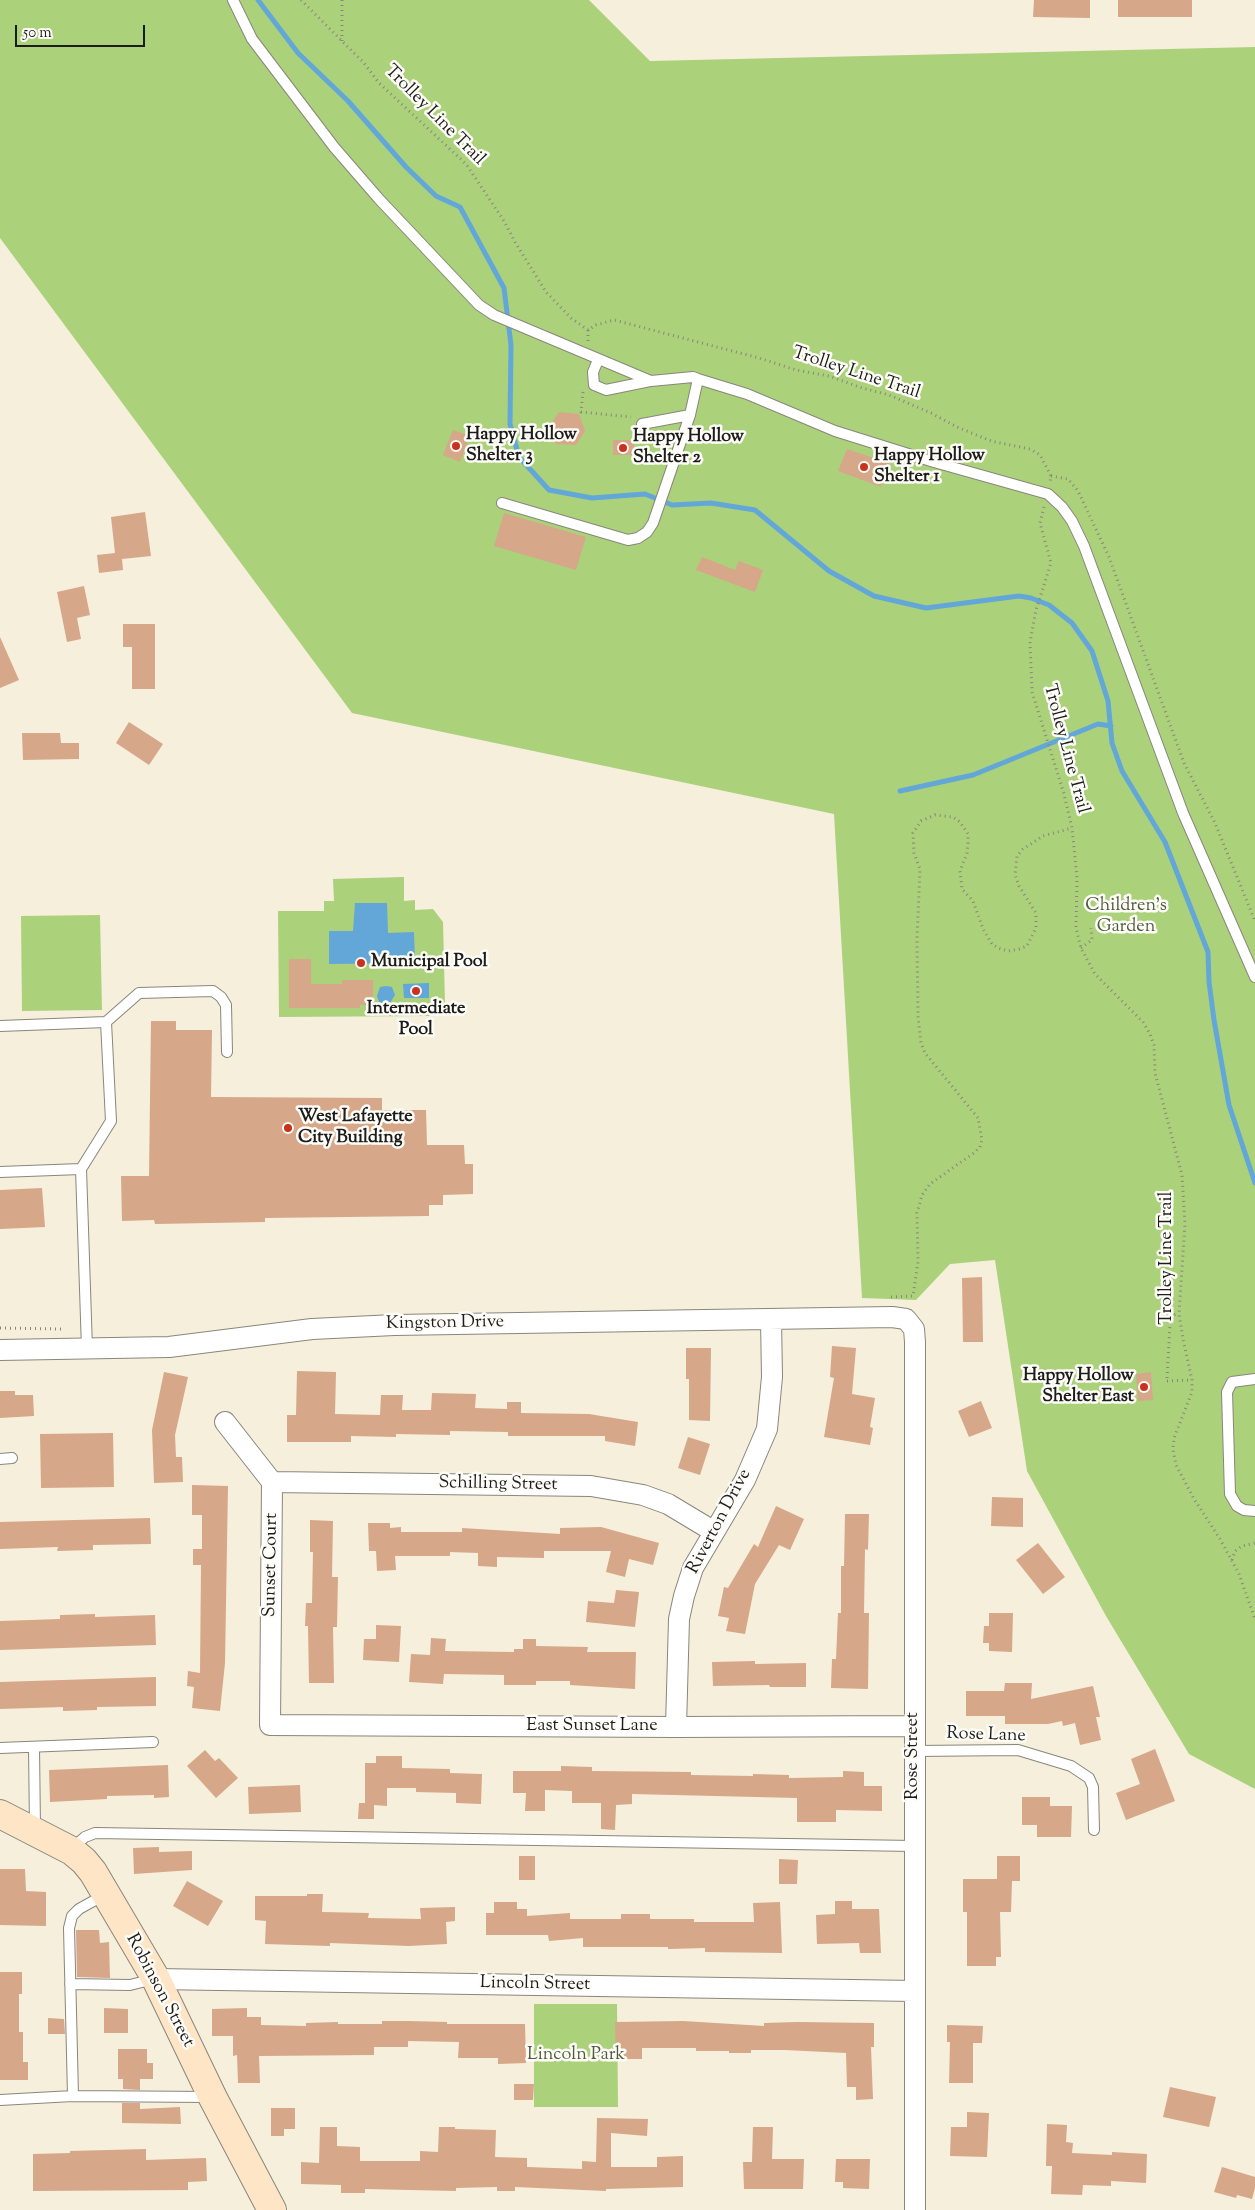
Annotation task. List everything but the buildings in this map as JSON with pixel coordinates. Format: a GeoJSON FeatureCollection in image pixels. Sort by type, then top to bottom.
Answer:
{"type":"FeatureCollection","features":[{"type":"Feature","properties":{"kind":"street","name":"Kingston Drive"},"geometry":{"type":"LineString","coordinates":[[0,1350],[86,1339],[169,1347],[312,1329],[394,1325],[892,1317]]}},
{"type":"Feature","properties":{"kind":"street","name":"Rose Street"},"geometry":{"type":"LineString","coordinates":[[892,1317],[906,1319],[914,1329],[915,1342],[913,1726],[915,2210]]}},
{"type":"Feature","properties":{"kind":"street","name":"Riverton Drive"},"geometry":{"type":"LineString","coordinates":[[676,1727],[679,1619],[693,1568],[713,1531],[745,1480],[767,1428],[772,1377],[771,1319]]}},
{"type":"Feature","properties":{"kind":"street"},"geometry":{"type":"LineString","coordinates":[[225,1422],[272,1482]]}},
{"type":"Feature","properties":{"kind":"street","name":"Schilling Street"},"geometry":{"type":"LineString","coordinates":[[272,1482],[591,1486],[643,1495],[668,1504],[713,1531]]}},
{"type":"Feature","properties":{"kind":"street","name":"Sunset Court"},"geometry":{"type":"LineString","coordinates":[[270,1725],[272,1482]]}},
{"type":"Feature","properties":{"kind":"street","name":"East Sunset Lane"},"geometry":{"type":"LineString","coordinates":[[270,1725],[913,1726]]}},
{"type":"Feature","properties":{"kind":"street","name":"Robinson Street"},"geometry":{"type":"LineString","coordinates":[[0,1814],[35,1830],[70,1850],[84,1861],[106,1894],[156,1979],[213,2098],[272,2210]]}},
{"type":"Feature","properties":{"kind":"street","name":"Lincoln Street"},"geometry":{"type":"LineString","coordinates":[[156,1979],[914,1991]]}},
{"type":"Feature","properties":{"kind":"lane"},"geometry":{"type":"LineString","coordinates":[[233,0],[252,39],[334,147],[379,199],[479,305],[494,315],[525,329],[651,381]]}},
{"type":"Feature","properties":{"kind":"lane"},"geometry":{"type":"LineString","coordinates":[[598,360],[593,372],[594,385],[606,390],[651,381],[692,377],[747,394],[835,431],[934,462],[1048,494],[1062,507],[1072,521],[1084,546],[1183,813],[1255,978]]}},
{"type":"Feature","properties":{"kind":"lane"},"geometry":{"type":"LineString","coordinates":[[502,503],[628,540],[638,538],[647,532],[658,512],[690,416],[698,379]]}},
{"type":"Feature","properties":{"kind":"lane"},"geometry":{"type":"LineString","coordinates":[[642,424],[690,416]]}},
{"type":"Feature","properties":{"kind":"lane"},"geometry":{"type":"LineString","coordinates":[[0,1026],[106,1022],[139,992],[213,991],[226,1005],[227,1052]]}},
{"type":"Feature","properties":{"kind":"lane"},"geometry":{"type":"LineString","coordinates":[[86,1339],[82,1169],[111,1121],[106,1022]]}},
{"type":"Feature","properties":{"kind":"lane"},"geometry":{"type":"LineString","coordinates":[[0,1172],[82,1169]]}},
{"type":"Feature","properties":{"kind":"lane"},"geometry":{"type":"LineString","coordinates":[[1255,1379],[1232,1382],[1226,1392],[1230,1494],[1237,1506],[1244,1510],[1255,1511]]}},
{"type":"Feature","properties":{"kind":"lane"},"geometry":{"type":"LineString","coordinates":[[0,1458],[12,1458]]}},
{"type":"Feature","properties":{"kind":"lane"},"geometry":{"type":"LineString","coordinates":[[0,1748],[152,1742]]}},
{"type":"Feature","properties":{"kind":"lane"},"geometry":{"type":"LineString","coordinates":[[34,1747],[35,1830]]}},
{"type":"Feature","properties":{"kind":"lane","name":"Rose Lane"},"geometry":{"type":"LineString","coordinates":[[914,1751],[1018,1750],[1071,1766],[1089,1778],[1093,1787],[1094,1830]]}},
{"type":"Feature","properties":{"kind":"lane"},"geometry":{"type":"LineString","coordinates":[[70,1850],[85,1837],[95,1833],[914,1846]]}},
{"type":"Feature","properties":{"kind":"lane"},"geometry":{"type":"LineString","coordinates":[[73,2096],[69,1928],[72,1916],[79,1909],[106,1894]]}},
{"type":"Feature","properties":{"kind":"lane"},"geometry":{"type":"LineString","coordinates":[[70,1984],[130,1985],[156,1979]]}},
{"type":"Feature","properties":{"kind":"lane"},"geometry":{"type":"LineString","coordinates":[[0,2100],[73,2096],[213,2098]]}},
{"type":"Feature","properties":{"kind":"path","name":"Trolley Line Trail"},"geometry":{"type":"LineString","coordinates":[[301,0],[364,63],[379,83],[466,164],[504,220],[515,242],[546,292],[571,318],[588,330],[596,325],[614,320],[758,358],[796,370],[829,376],[888,395],[991,441],[1030,450],[1040,455],[1050,476],[1048,494],[1040,523],[1051,564],[1036,610],[1030,642],[1032,692],[1072,828],[1077,878],[1076,928],[1081,948],[1095,974],[1143,1022],[1154,1045],[1155,1073],[1179,1160],[1184,1195],[1185,1224],[1180,1314],[1182,1339],[1192,1380],[1192,1392],[1174,1438],[1173,1449],[1176,1465],[1239,1574],[1255,1619]]}},
{"type":"Feature","properties":{"kind":"path"},"geometry":{"type":"LineString","coordinates":[[342,0],[342,41]]}},
{"type":"Feature","properties":{"kind":"path"},"geometry":{"type":"LineString","coordinates":[[1050,476],[1068,479],[1078,492],[1109,557],[1184,763],[1215,823],[1255,921]]}},
{"type":"Feature","properties":{"kind":"path"},"geometry":{"type":"LineString","coordinates":[[884,1297],[913,1296],[918,1262],[917,1213],[922,1195],[930,1184],[974,1153],[980,1147],[982,1140],[978,1118],[925,1053],[921,1043],[918,1016],[917,947],[920,869],[914,853],[913,833],[921,821],[935,815],[953,817],[960,822],[968,834],[967,853],[960,871],[962,889],[973,901],[982,930],[992,944],[998,948],[1008,950],[1027,946],[1033,937],[1037,921],[1036,913],[1019,886],[1015,875],[1018,856],[1023,849],[1043,836],[1072,828]]}},
{"type":"Feature","properties":{"kind":"path"},"geometry":{"type":"LineString","coordinates":[[1081,948],[1092,940],[1091,928]]}},
{"type":"Feature","properties":{"kind":"path"},"geometry":{"type":"LineString","coordinates":[[1180,1314],[1173,1314],[1170,1324],[1167,1380],[1192,1380]]}},
{"type":"Feature","properties":{"kind":"path"},"geometry":{"type":"LineString","coordinates":[[0,1328],[86,1339]]}},
{"type":"Feature","properties":{"kind":"path"},"geometry":{"type":"LineString","coordinates":[[1232,1561],[1235,1551],[1242,1546],[1255,1542]]}},
{"type":"Feature","properties":{"kind":"green space","name":"Children's Garden"},"geometry":{"type":"Polygon","coordinates":[[[0,0],[589,0],[650,61],[1255,47],[1255,1789],[1189,1754],[1106,1616],[1027,1471],[995,1260],[950,1264],[916,1300],[862,1298],[834,814],[352,713],[0,238],[0,0]]]}},
{"type":"Feature","properties":{"kind":"green space","name":"Municipal Pool"},"geometry":{"type":"Polygon","coordinates":[[[404,877],[404,901],[415,900],[415,910],[433,909],[443,922],[445,1004],[429,1016],[279,1017],[278,911],[324,911],[324,901],[334,901],[333,879],[404,877]]]}},
{"type":"Feature","properties":{"kind":"green space"},"geometry":{"type":"Polygon","coordinates":[[[100,915],[102,1010],[22,1011],[21,916],[100,915]]]}},
{"type":"Feature","properties":{"kind":"green space","name":"Lincoln Park"},"geometry":{"type":"Polygon","coordinates":[[[534,2004],[617,2004],[618,2107],[534,2107],[534,2004]]]}},
{"type":"Feature","properties":{"kind":"water"},"geometry":{"type":"Polygon","coordinates":[[[355,903],[387,903],[388,933],[414,932],[415,963],[329,964],[329,931],[353,931],[355,903]]]}},
{"type":"Feature","properties":{"kind":"water","name":"Intermediate Pool"},"geometry":{"type":"Polygon","coordinates":[[[429,983],[429,998],[404,998],[403,984],[429,983]]]}},
{"type":"Feature","properties":{"kind":"water"},"geometry":{"type":"Polygon","coordinates":[[[380,987],[392,987],[395,995],[390,1003],[385,1006],[379,1002],[377,996],[380,987]]]}},
{"type":"Feature","properties":{"kind":"waterway"},"geometry":{"type":"LineString","coordinates":[[258,0],[298,53],[348,101],[406,167],[436,196],[460,207],[504,288],[511,345],[510,424],[519,457],[549,490],[592,498],[645,494],[672,505],[711,503],[755,510],[829,571],[874,596],[926,608],[1019,596],[1031,598],[1049,605],[1072,623],[1092,651],[1108,701],[1112,743],[1122,771],[1165,842],[1208,952],[1209,982],[1214,1020],[1229,1105],[1255,1183]]}},
{"type":"Feature","properties":{"kind":"waterway"},"geometry":{"type":"LineString","coordinates":[[900,791],[973,775],[1098,724],[1111,726]]}},
{"type":"Feature","properties":{"kind":"place","name":"Happy Hollow Shelter 3"},"geometry":{"type":"Point","coordinates":[456,446]}},
{"type":"Feature","properties":{"kind":"place","name":"Happy Hollow Shelter 2"},"geometry":{"type":"Point","coordinates":[623,448]}},
{"type":"Feature","properties":{"kind":"place","name":"Happy Hollow Shelter 1"},"geometry":{"type":"Point","coordinates":[864,467]}},
{"type":"Feature","properties":{"kind":"place","name":"Municipal Pool"},"geometry":{"type":"Point","coordinates":[361,963]}},
{"type":"Feature","properties":{"kind":"place","name":"Intermediate Pool"},"geometry":{"type":"Point","coordinates":[416,991]}},
{"type":"Feature","properties":{"kind":"place","name":"West Lafayette City Building"},"geometry":{"type":"Point","coordinates":[288,1128]}},
{"type":"Feature","properties":{"kind":"place","name":"Happy Hollow Shelter East"},"geometry":{"type":"Point","coordinates":[1144,1387]}}]}
